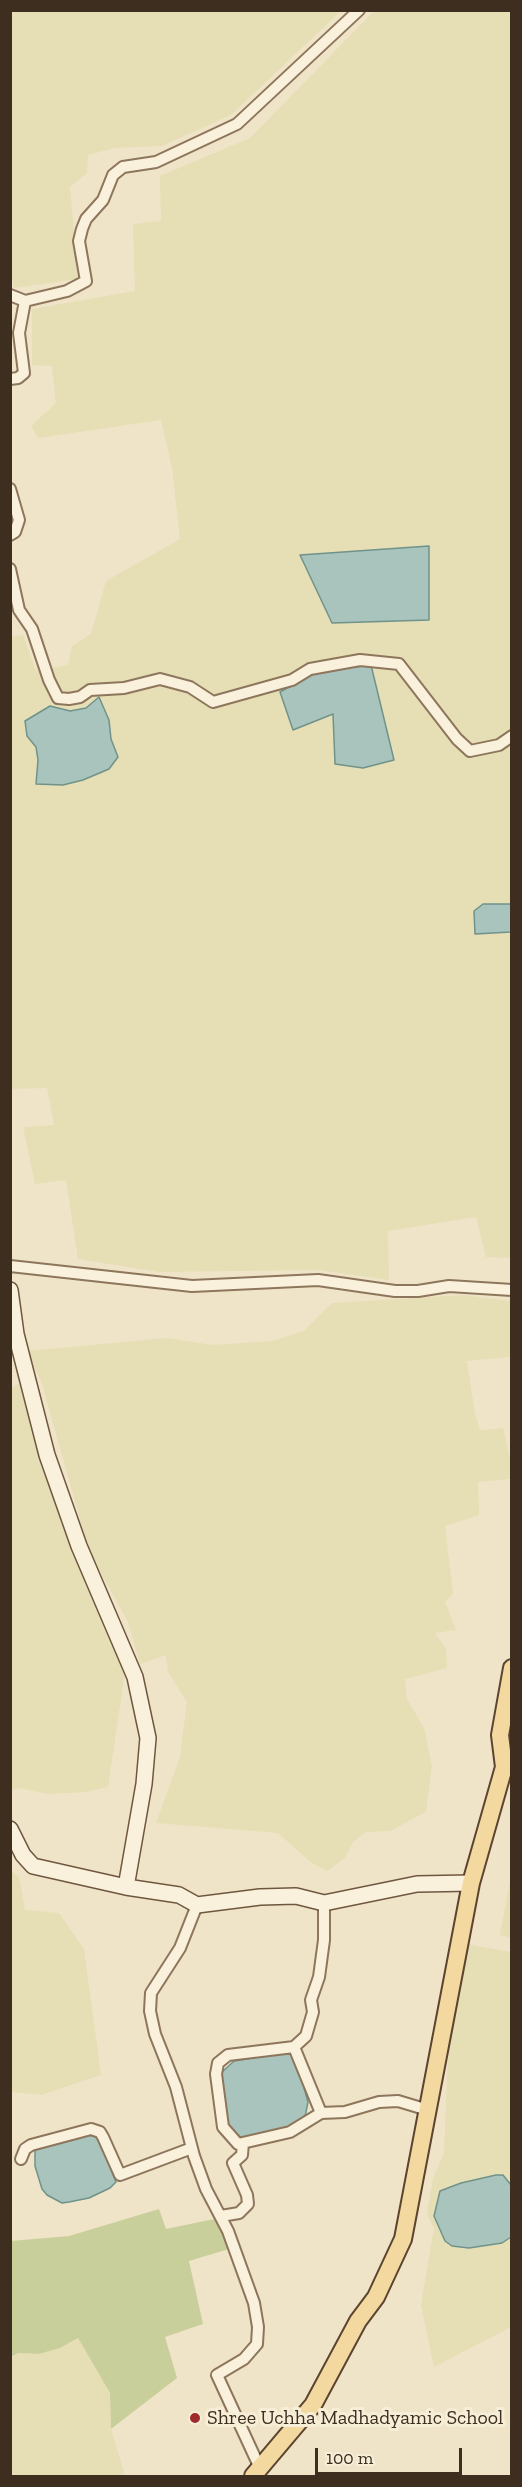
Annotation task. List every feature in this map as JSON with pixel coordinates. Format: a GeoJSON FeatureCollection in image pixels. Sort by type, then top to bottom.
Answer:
{"type":"FeatureCollection","features":[{"type":"Feature","properties":{"kind":"main road"},"geometry":{"type":"LineString","coordinates":[[256,2471],[313,2405],[358,2321],[376,2297],[403,2239],[471,1883],[508,1765],[500,1735],[512,1668]]}},
{"type":"Feature","properties":{"kind":"street"},"geometry":{"type":"LineString","coordinates":[[10,295],[25,301],[67,291],[86,281],[80,235],[86,219],[103,200],[113,175],[123,167],[156,162],[237,124],[359,10]]}},
{"type":"Feature","properties":{"kind":"street"},"geometry":{"type":"LineString","coordinates":[[10,380],[24,373],[19,333],[25,301]]}},
{"type":"Feature","properties":{"kind":"street"},"geometry":{"type":"LineString","coordinates":[[10,489],[19,520],[15,532],[10,535]]}},
{"type":"Feature","properties":{"kind":"street"},"geometry":{"type":"LineString","coordinates":[[10,569],[19,610],[32,628],[49,680],[58,698],[80,697],[90,690],[124,688],[160,679],[190,687],[213,702],[292,680],[310,669],[360,660],[399,664],[457,739],[470,751],[499,745],[512,736]]}},
{"type":"Feature","properties":{"kind":"street"},"geometry":{"type":"LineString","coordinates":[[10,1266],[192,1286],[318,1280],[395,1291],[418,1291],[449,1286],[512,1290]]}},
{"type":"Feature","properties":{"kind":"street"},"geometry":{"type":"LineString","coordinates":[[10,1290],[16,1334],[47,1455],[79,1546],[135,1677],[148,1738],[144,1784],[126,1887]]}},
{"type":"Feature","properties":{"kind":"street"},"geometry":{"type":"LineString","coordinates":[[10,1829],[23,1856],[33,1866],[126,1887],[179,1896],[197,1905],[260,1897],[296,1896],[324,1902],[417,1884],[471,1883]]}},
{"type":"Feature","properties":{"kind":"street"},"geometry":{"type":"LineString","coordinates":[[324,1902],[324,1940],[319,1977],[311,2000],[313,2012],[306,2036],[294,2047],[228,2055],[218,2063],[216,2074],[223,2127],[238,2144],[290,2132],[321,2113],[345,2112],[379,2102],[398,2102],[428,2110]]}},
{"type":"Feature","properties":{"kind":"street"},"geometry":{"type":"LineString","coordinates":[[197,1905],[180,1948],[151,1993],[150,2011],[154,2034],[176,2087],[192,2148],[206,2189],[221,2216],[251,2291],[259,2336],[253,2350],[217,2375],[256,2471]]}},
{"type":"Feature","properties":{"kind":"street"},"geometry":{"type":"LineString","coordinates":[[294,2047],[321,2113]]}},
{"type":"Feature","properties":{"kind":"street"},"geometry":{"type":"LineString","coordinates":[[21,2159],[25,2149],[31,2145],[91,2129],[100,2132],[120,2175],[192,2148]]}},
{"type":"Feature","properties":{"kind":"street"},"geometry":{"type":"LineString","coordinates":[[221,2216],[239,2212],[248,2204],[247,2195],[233,2163],[242,2155],[243,2143]]}},
{"type":"Feature","properties":{"kind":"shaded area"},"geometry":{"type":"Polygon","coordinates":[[[10,11],[341,11],[231,115],[162,146],[115,148],[88,155],[87,173],[70,187],[78,279],[14,288],[10,268],[10,11]]]}},
{"type":"Feature","properties":{"kind":"shaded area"},"geometry":{"type":"Polygon","coordinates":[[[374,11],[511,11],[511,1258],[486,1257],[476,1217],[388,1231],[389,1280],[319,1270],[158,1272],[78,1259],[66,1180],[35,1184],[23,1127],[54,1125],[47,1088],[11,1089],[10,637],[23,635],[36,671],[68,665],[72,646],[91,634],[106,581],[180,539],[172,468],[161,420],[38,438],[31,426],[56,403],[52,366],[32,365],[32,309],[135,291],[133,224],[161,221],[160,176],[250,138],[374,11]]]}},
{"type":"Feature","properties":{"kind":"shaded area"},"geometry":{"type":"Polygon","coordinates":[[[462,1295],[511,1301],[511,1357],[467,1361],[475,1414],[480,1430],[503,1428],[511,1463],[511,1479],[478,1482],[479,1515],[445,1526],[453,1594],[445,1602],[456,1630],[435,1633],[446,1649],[447,1668],[405,1679],[407,1699],[424,1728],[432,1766],[426,1812],[390,1831],[366,1832],[353,1842],[345,1858],[327,1871],[313,1864],[278,1833],[156,1823],[180,1757],[187,1702],[168,1672],[166,1655],[140,1664],[128,1622],[89,1551],[42,1384],[27,1351],[166,1338],[212,1345],[272,1341],[304,1331],[332,1303],[462,1295]]]}},
{"type":"Feature","properties":{"kind":"shaded area"},"geometry":{"type":"Polygon","coordinates":[[[20,1383],[32,1433],[56,1501],[107,1636],[125,1673],[108,1787],[86,1792],[48,1794],[19,1788],[11,1790],[10,1388],[20,1383]]]}},
{"type":"Feature","properties":{"kind":"shaded area"},"geometry":{"type":"Polygon","coordinates":[[[11,1871],[19,1877],[25,1910],[59,1913],[84,1949],[101,2075],[41,2095],[11,2092],[11,1871]]]}},
{"type":"Feature","properties":{"kind":"shaded area"},"geometry":{"type":"Polygon","coordinates":[[[511,1875],[511,1938],[500,1935],[511,1875]]]}},
{"type":"Feature","properties":{"kind":"shaded area"},"geometry":{"type":"Polygon","coordinates":[[[461,1943],[511,1952],[511,2327],[434,2367],[421,2305],[434,2228],[427,2214],[433,2178],[444,2153],[450,2002],[461,1943]]]}},
{"type":"Feature","properties":{"kind":"shaded area"},"geometry":{"type":"Polygon","coordinates":[[[78,2338],[110,2393],[111,2429],[125,2476],[11,2476],[11,2357],[18,2353],[39,2354],[60,2348],[78,2338]]]}},
{"type":"Feature","properties":{"kind":"green space"},"geometry":{"type":"Polygon","coordinates":[[[159,2209],[166,2229],[219,2218],[229,2249],[189,2261],[203,2324],[165,2337],[177,2378],[111,2429],[110,2393],[78,2338],[60,2348],[39,2354],[18,2353],[11,2357],[11,2241],[69,2236],[159,2209]]]}},
{"type":"Feature","properties":{"kind":"water"},"geometry":{"type":"Polygon","coordinates":[[[429,546],[429,620],[332,623],[300,555],[429,546]]]}},
{"type":"Feature","properties":{"kind":"water"},"geometry":{"type":"Polygon","coordinates":[[[371,665],[394,760],[363,768],[335,764],[333,714],[293,730],[280,692],[316,672],[371,665]]]}},
{"type":"Feature","properties":{"kind":"water"},"geometry":{"type":"Polygon","coordinates":[[[99,697],[109,720],[111,739],[118,757],[109,769],[83,780],[63,785],[36,784],[38,760],[36,747],[27,736],[25,721],[50,706],[70,711],[86,708],[99,697]]]}},
{"type":"Feature","properties":{"kind":"water"},"geometry":{"type":"Polygon","coordinates":[[[483,904],[511,904],[511,932],[475,934],[474,911],[483,904]]]}},
{"type":"Feature","properties":{"kind":"water"},"geometry":{"type":"Polygon","coordinates":[[[283,2053],[294,2055],[300,2073],[308,2102],[304,2122],[245,2138],[237,2136],[227,2123],[221,2073],[234,2061],[283,2053]]]}},
{"type":"Feature","properties":{"kind":"water"},"geometry":{"type":"Polygon","coordinates":[[[96,2132],[116,2182],[110,2188],[89,2198],[69,2202],[62,2203],[47,2195],[42,2189],[35,2166],[35,2149],[96,2132]]]}},
{"type":"Feature","properties":{"kind":"water"},"geometry":{"type":"Polygon","coordinates":[[[503,2175],[511,2185],[511,2237],[502,2243],[469,2248],[452,2246],[445,2241],[434,2216],[440,2191],[461,2183],[503,2175]]]}},
{"type":"Feature","properties":{"kind":"place","name":"Shree Uchha Madhadyamic School"},"geometry":{"type":"Point","coordinates":[195,2418]}}]}
